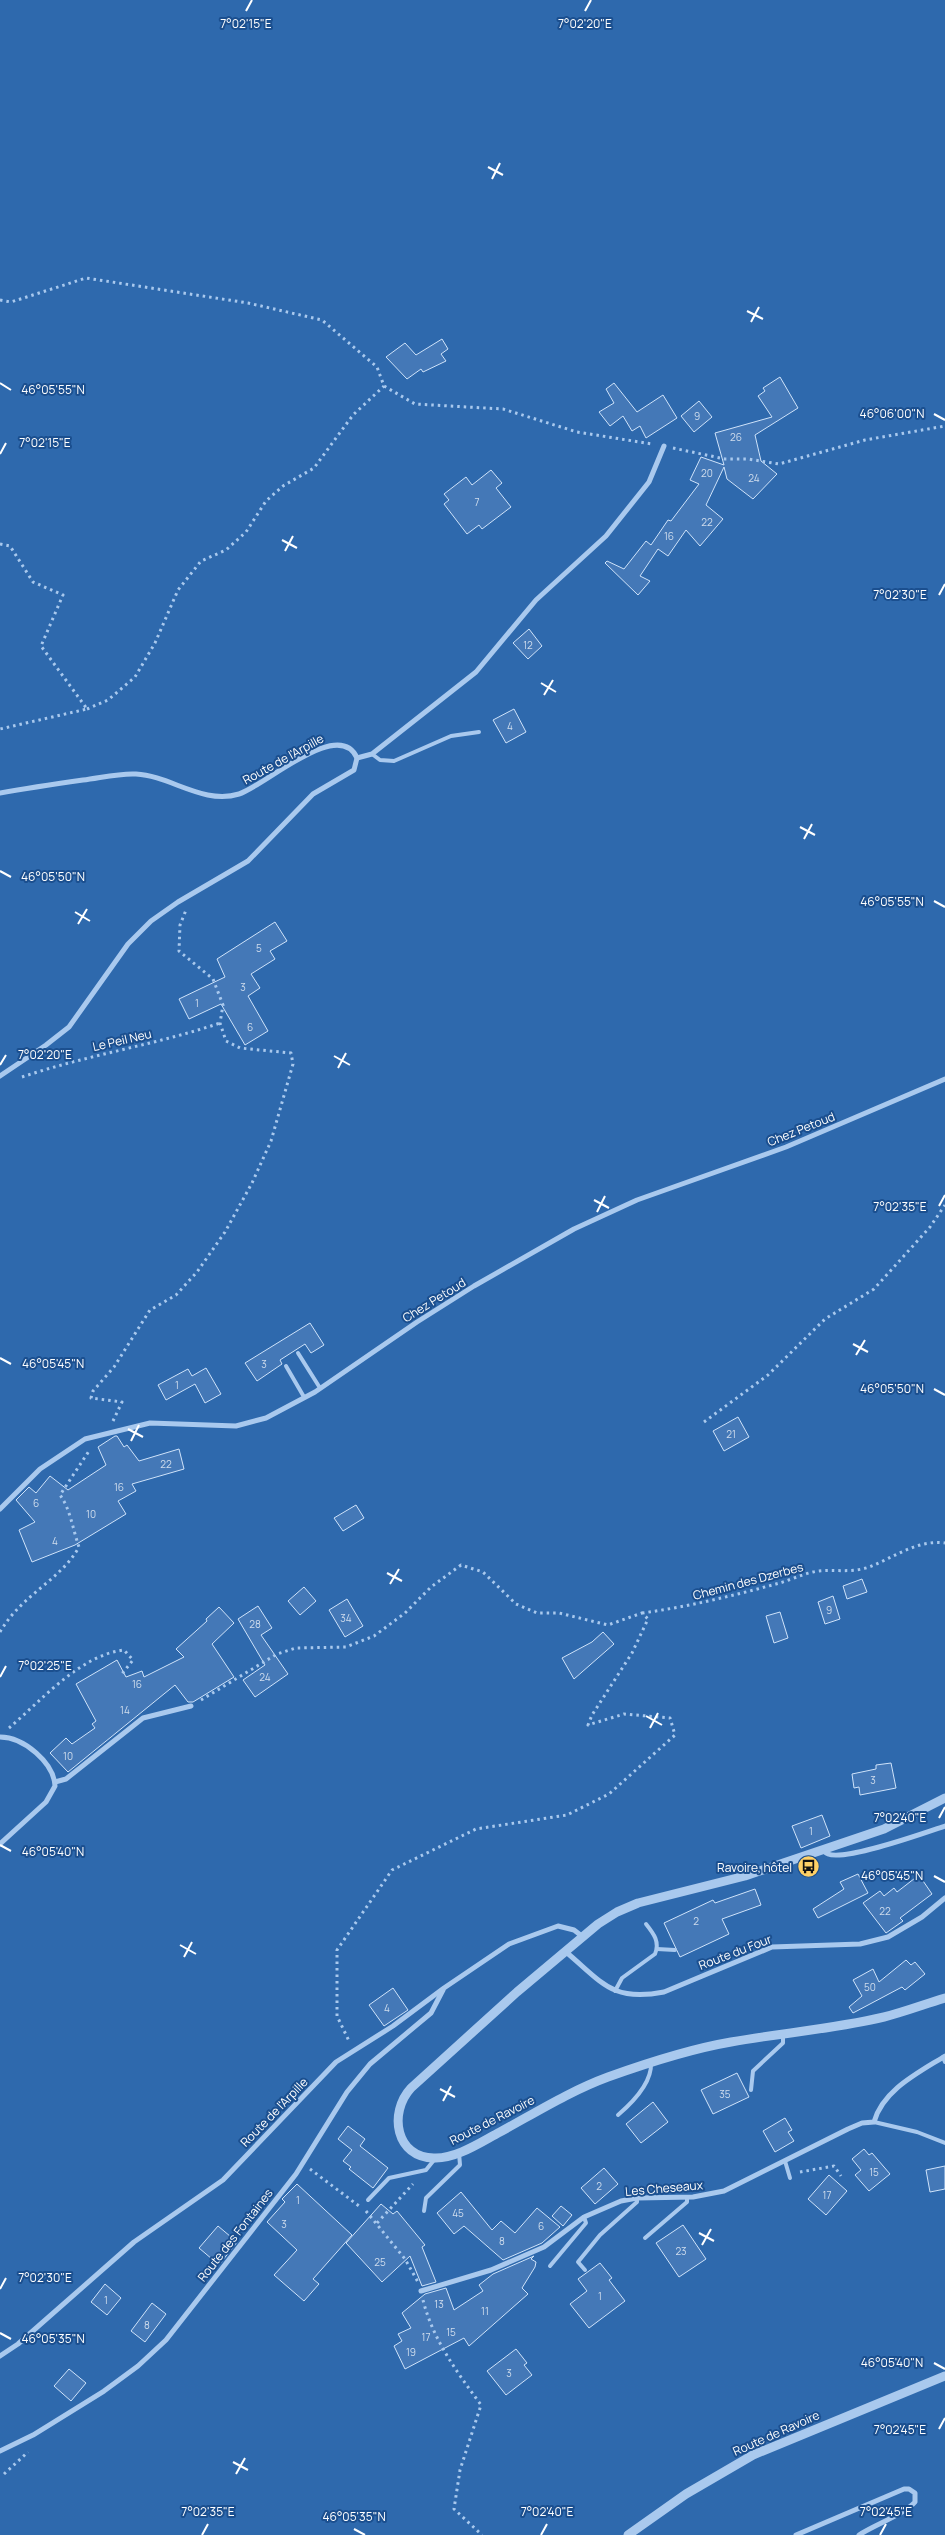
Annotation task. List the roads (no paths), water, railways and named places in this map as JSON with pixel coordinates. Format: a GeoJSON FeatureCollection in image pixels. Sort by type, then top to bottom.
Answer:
{"type":"FeatureCollection","features":[{"type":"Feature","properties":{"kind":"street"},"geometry":{"type":"LineString","coordinates":[[0,1076],[69,1027],[140,930],[193,893],[248,861],[312,794],[354,770],[357,758],[372,754],[476,672],[536,600],[606,536],[649,482],[664,446]]}},
{"type":"Feature","properties":{"kind":"street","name":"Route de l'Arpille"},"geometry":{"type":"LineString","coordinates":[[0,792],[137,774],[201,793],[230,796],[244,792],[307,755],[329,745],[346,746],[354,751],[357,758]]}},
{"type":"Feature","properties":{"kind":"street","name":"Chez Petoud"},"geometry":{"type":"LineString","coordinates":[[0,1509],[40,1469],[74,1445],[102,1434],[150,1423],[208,1426],[246,1424],[266,1418],[320,1388],[424,1318],[574,1229],[637,1200],[786,1147],[945,1079]]}},
{"type":"Feature","properties":{"kind":"street"},"geometry":{"type":"LineString","coordinates":[[55,1782],[66,1779],[143,1718],[191,1706]]}},
{"type":"Feature","properties":{"kind":"street"},"geometry":{"type":"LineString","coordinates":[[0,1844],[46,1802],[52,1794],[55,1782],[51,1770],[40,1757],[14,1739],[2,1737]]}},
{"type":"Feature","properties":{"kind":"street"},"geometry":{"type":"LineString","coordinates":[[434,2158],[423,2157],[414,2151],[399,2133],[398,2107],[403,2097],[518,1992],[583,1936],[617,1912],[638,1903],[745,1876],[821,1848],[898,1824],[945,1798]]}},
{"type":"Feature","properties":{"kind":"street"},"geometry":{"type":"LineString","coordinates":[[821,1848],[828,1854],[848,1853],[899,1842],[945,1826]]}},
{"type":"Feature","properties":{"kind":"street","name":"Route du Four"},"geometry":{"type":"LineString","coordinates":[[566,1952],[600,1983],[615,1991],[638,1996],[664,1992],[772,1947],[871,1943],[905,1928],[945,1898]]}},
{"type":"Feature","properties":{"kind":"street","name":"Route de l'Arpille"},"geometry":{"type":"LineString","coordinates":[[0,2356],[18,2344],[134,2242],[223,2180],[336,2062],[393,2026],[444,1988],[509,1944],[558,1926],[574,1930],[583,1936]]}},
{"type":"Feature","properties":{"kind":"street","name":"Route des Fontaines"},"geometry":{"type":"LineString","coordinates":[[0,2451],[33,2435],[104,2392],[166,2340],[303,2163],[347,2092],[370,2064],[431,2013],[444,1988]]}},
{"type":"Feature","properties":{"kind":"street","name":"Route de Ravoire"},"geometry":{"type":"LineString","coordinates":[[434,2158],[458,2152],[580,2089],[651,2063],[728,2042],[883,2017],[945,1998]]}},
{"type":"Feature","properties":{"kind":"street"},"geometry":{"type":"LineString","coordinates":[[874,2122],[882,2103],[907,2079],[944,2059]]}},
{"type":"Feature","properties":{"kind":"street","name":"Les Cheseaux"},"geometry":{"type":"LineString","coordinates":[[421,2291],[491,2270],[544,2247],[584,2218],[615,2203],[637,2198],[687,2197],[724,2191],[855,2126],[874,2122]]}},
{"type":"Feature","properties":{"kind":"street","name":"Route de Ravoire"},"geometry":{"type":"LineString","coordinates":[[628,2535],[686,2494],[753,2455],[945,2376]]}},
{"type":"Feature","properties":{"kind":"street"},"geometry":{"type":"LineString","coordinates":[[796,2535],[904,2489],[909,2489],[915,2493],[916,2502],[911,2508],[875,2524],[859,2535]]}},
{"type":"Feature","properties":{"kind":"lane"},"geometry":{"type":"LineString","coordinates":[[372,754],[380,760],[394,761],[452,736],[480,732]]}},
{"type":"Feature","properties":{"kind":"lane"},"geometry":{"type":"LineString","coordinates":[[298,1353],[320,1388]]}},
{"type":"Feature","properties":{"kind":"lane"},"geometry":{"type":"LineString","coordinates":[[286,1366],[304,1397]]}},
{"type":"Feature","properties":{"kind":"lane"},"geometry":{"type":"LineString","coordinates":[[615,1991],[622,1978],[650,1960],[657,1949],[655,1936],[646,1924]]}},
{"type":"Feature","properties":{"kind":"lane"},"geometry":{"type":"LineString","coordinates":[[657,1949],[675,1950]]}},
{"type":"Feature","properties":{"kind":"lane"},"geometry":{"type":"LineString","coordinates":[[751,2090],[753,2071],[783,2043],[783,2034]]}},
{"type":"Feature","properties":{"kind":"lane"},"geometry":{"type":"LineString","coordinates":[[618,2115],[635,2098],[650,2074],[651,2063]]}},
{"type":"Feature","properties":{"kind":"lane"},"geometry":{"type":"LineString","coordinates":[[874,2122],[917,2132],[945,2143]]}},
{"type":"Feature","properties":{"kind":"lane"},"geometry":{"type":"LineString","coordinates":[[424,2211],[426,2198],[460,2165],[458,2152]]}},
{"type":"Feature","properties":{"kind":"lane"},"geometry":{"type":"LineString","coordinates":[[368,2200],[389,2178],[430,2168],[434,2158]]}},
{"type":"Feature","properties":{"kind":"lane"},"geometry":{"type":"LineString","coordinates":[[785,2161],[790,2178]]}},
{"type":"Feature","properties":{"kind":"lane"},"geometry":{"type":"LineString","coordinates":[[645,2238],[687,2202],[687,2197]]}},
{"type":"Feature","properties":{"kind":"lane"},"geometry":{"type":"LineString","coordinates":[[585,2270],[578,2262],[600,2235],[637,2202],[637,2198]]}},
{"type":"Feature","properties":{"kind":"lane"},"geometry":{"type":"LineString","coordinates":[[550,2266],[586,2223],[584,2218]]}},
{"type":"Feature","properties":{"kind":"place","name":"Ravoire, hôtel"},"geometry":{"type":"Point","coordinates":[808,1867]}}]}
